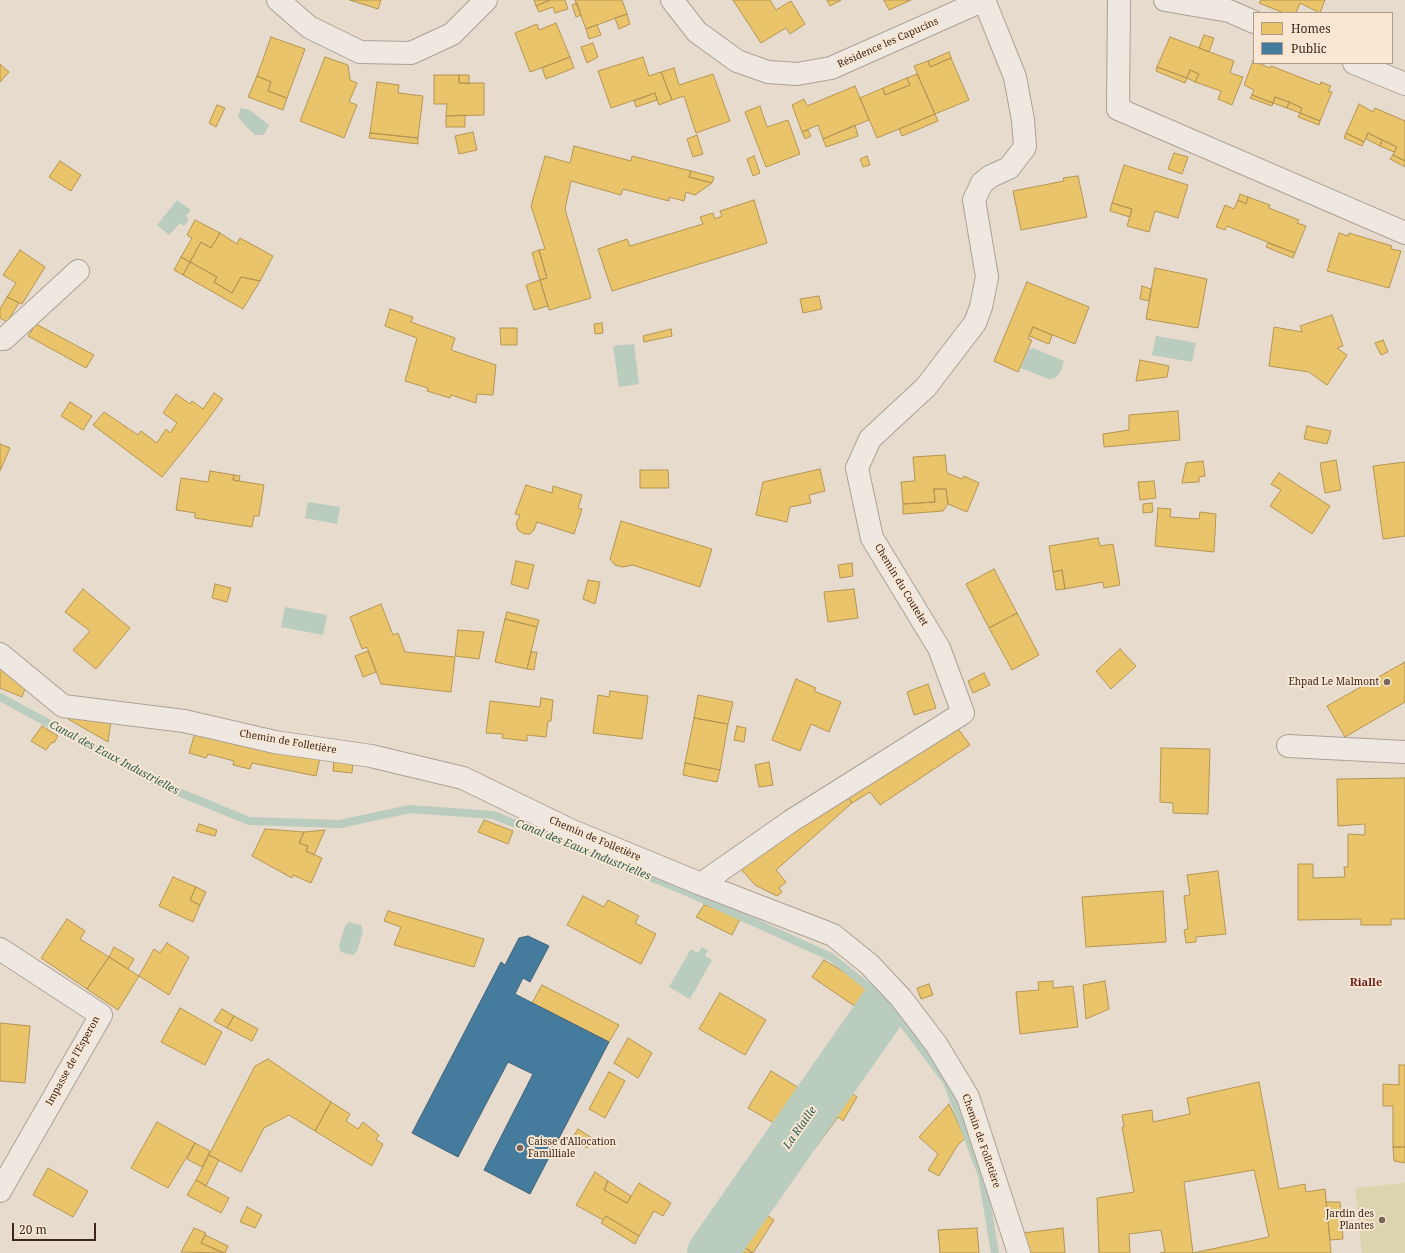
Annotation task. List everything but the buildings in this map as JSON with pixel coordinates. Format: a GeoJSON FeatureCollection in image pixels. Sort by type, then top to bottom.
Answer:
{"type":"FeatureCollection","features":[{"type":"Feature","properties":{"kind":"street"},"geometry":{"type":"LineString","coordinates":[[278,0],[309,27],[360,52],[411,53],[452,34],[486,0]]}},
{"type":"Feature","properties":{"kind":"street","name":"Résidence les Capucins"},"geometry":{"type":"LineString","coordinates":[[672,0],[697,32],[737,61],[768,72],[797,74],[831,68],[984,0]]}},
{"type":"Feature","properties":{"kind":"street","name":"Chemin du Coutelet"},"geometry":{"type":"LineString","coordinates":[[701,884],[792,821],[963,713],[938,648],[872,538],[857,468],[870,439],[926,387],[975,323],[981,306],[987,277],[974,200],[982,183],[991,176],[1008,168],[1025,148],[1023,120],[1015,77],[984,0]]}},
{"type":"Feature","properties":{"kind":"street"},"geometry":{"type":"LineString","coordinates":[[1119,0],[1118,109],[1405,233]]}},
{"type":"Feature","properties":{"kind":"street"},"geometry":{"type":"LineString","coordinates":[[1165,0],[1229,11],[1253,22]]}},
{"type":"Feature","properties":{"kind":"street"},"geometry":{"type":"LineString","coordinates":[[1356,64],[1405,84]]}},
{"type":"Feature","properties":{"kind":"street"},"geometry":{"type":"LineString","coordinates":[[0,340],[4,339],[78,271]]}},
{"type":"Feature","properties":{"kind":"street","name":"Chemin de Folletière"},"geometry":{"type":"LineString","coordinates":[[0,654],[63,706],[184,721],[275,742],[370,756],[463,778],[570,830],[701,884],[833,935],[868,964],[901,998],[936,1044],[968,1097],[1019,1253]]}},
{"type":"Feature","properties":{"kind":"street"},"geometry":{"type":"LineString","coordinates":[[1288,746],[1405,752]]}},
{"type":"Feature","properties":{"kind":"street","name":"Impasse de l'Esperon"},"geometry":{"type":"LineString","coordinates":[[0,949],[101,1015],[0,1191]]}},
{"type":"Feature","properties":{"kind":"shaded area"},"geometry":{"type":"Polygon","coordinates":[[[241,108],[250,110],[269,125],[264,135],[255,135],[242,122],[238,116],[241,108]]]}},
{"type":"Feature","properties":{"kind":"shaded area"},"geometry":{"type":"Polygon","coordinates":[[[177,200],[191,210],[186,216],[189,219],[184,226],[180,223],[169,235],[157,225],[177,200]]]}},
{"type":"Feature","properties":{"kind":"shaded area"},"geometry":{"type":"Polygon","coordinates":[[[1156,336],[1196,343],[1192,362],[1152,355],[1156,336]]]}},
{"type":"Feature","properties":{"kind":"shaded area"},"geometry":{"type":"Polygon","coordinates":[[[634,344],[639,384],[619,387],[613,346],[634,344]]]}},
{"type":"Feature","properties":{"kind":"shaded area"},"geometry":{"type":"Polygon","coordinates":[[[1033,348],[1064,361],[1060,373],[1055,378],[1048,379],[1021,368],[1028,351],[1033,348]]]}},
{"type":"Feature","properties":{"kind":"shaded area"},"geometry":{"type":"Polygon","coordinates":[[[308,502],[340,507],[337,524],[305,518],[308,502]]]}},
{"type":"Feature","properties":{"kind":"shaded area"},"geometry":{"type":"Polygon","coordinates":[[[285,607],[327,615],[323,635],[281,627],[285,607]]]}},
{"type":"Feature","properties":{"kind":"shaded area"},"geometry":{"type":"Polygon","coordinates":[[[349,922],[361,925],[363,931],[357,951],[353,955],[341,952],[339,946],[345,926],[349,922]]]}},
{"type":"Feature","properties":{"kind":"shaded area"},"geometry":{"type":"Polygon","coordinates":[[[702,947],[708,950],[705,956],[712,960],[690,999],[669,987],[691,949],[698,953],[702,947]]]}},
{"type":"Feature","properties":{"kind":"shaded area","name":"Jardin des Plantes"},"geometry":{"type":"Polygon","coordinates":[[[1405,1183],[1405,1253],[1362,1253],[1355,1188],[1405,1183]]]}},
{"type":"Feature","properties":{"kind":"waterway","name":"Canal des Eaux Industrielles"},"geometry":{"type":"LineString","coordinates":[[0,697],[164,786],[249,821],[340,824],[410,809],[493,815],[685,891],[831,957],[887,1002],[947,1082],[982,1175],[995,1253]]}},
{"type":"Feature","properties":{"kind":"waterway","name":"La Riaille"},"geometry":{"type":"LineString","coordinates":[[712,1253],[887,1002]]}},
{"type":"Feature","properties":{"kind":"place","name":"Ehpad Le Malmont"},"geometry":{"type":"Point","coordinates":[1387,682]}},
{"type":"Feature","properties":{"kind":"place","name":"Caisse d'Allocation Familliale"},"geometry":{"type":"Point","coordinates":[520,1148]}},
{"type":"Feature","properties":{"kind":"place","name":"Jardin des Plantes"},"geometry":{"type":"Point","coordinates":[1382,1220]}},
{"type":"Feature","properties":{"kind":"district","name":"Rialle"},"geometry":{"type":"Point","coordinates":[1366,983]}}]}
